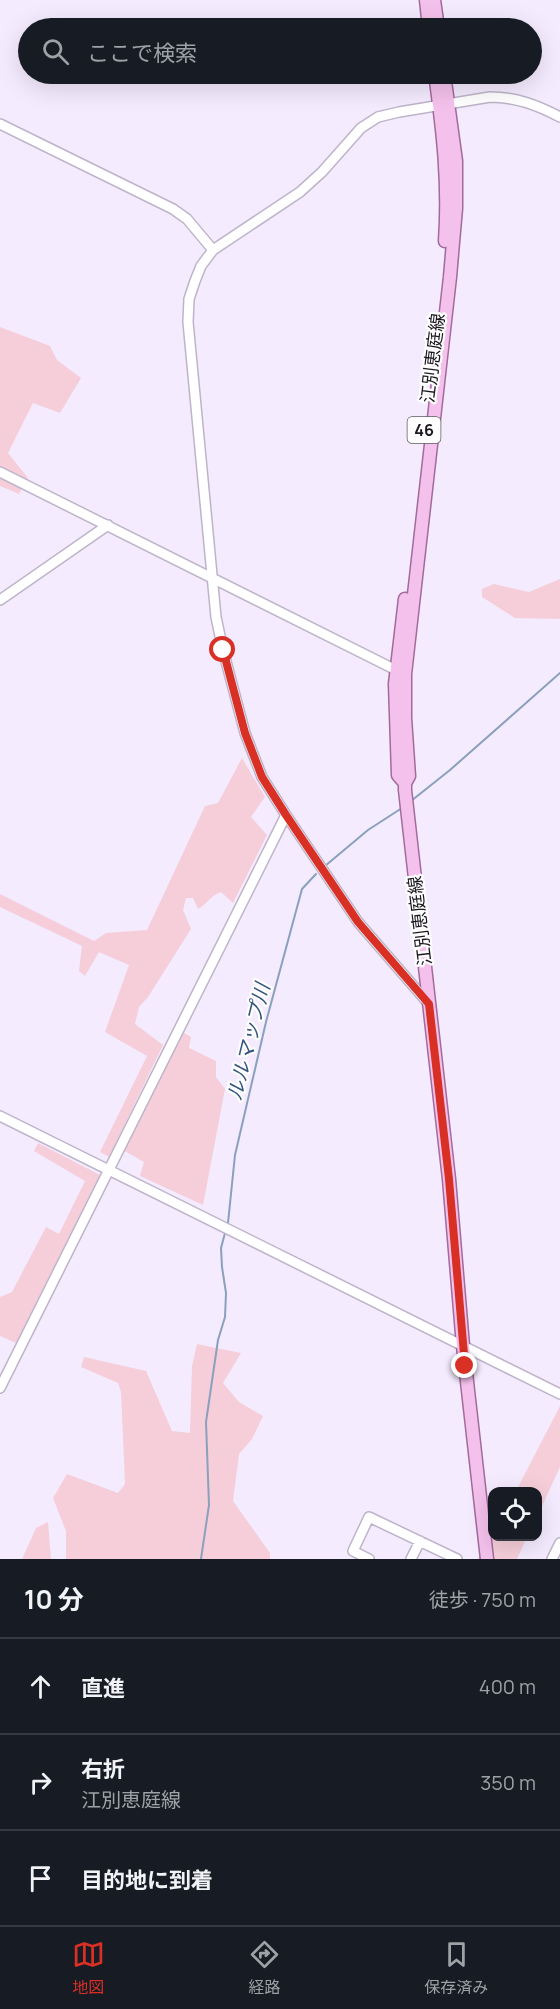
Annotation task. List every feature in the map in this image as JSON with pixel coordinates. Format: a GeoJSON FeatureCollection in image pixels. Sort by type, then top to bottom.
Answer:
{"type":"FeatureCollection","features":[{"type":"Feature","properties":{"kind":"main road"},"geometry":{"type":"LineString","coordinates":[[426,0],[428,18]]}},
{"type":"Feature","properties":{"kind":"main road"},"geometry":{"type":"LineString","coordinates":[[434,0],[437,18]]}},
{"type":"Feature","properties":{"kind":"main road","name":"江別恵庭線"},"geometry":{"type":"LineString","coordinates":[[438,84],[444,105]]}},
{"type":"Feature","properties":{"kind":"main road","name":"江別恵庭線"},"geometry":{"type":"LineString","coordinates":[[444,84],[447,203],[442,273],[400,672],[394,707],[398,775],[405,787],[449,1179],[463,1346],[487,1559]]}},
{"type":"Feature","properties":{"kind":"street"},"geometry":{"type":"LineString","coordinates":[[429,1004],[358,922],[262,777],[245,733],[216,617],[188,322],[189,298],[201,266],[213,250],[300,192],[322,172],[361,128],[378,117],[490,97],[513,98],[541,107],[560,117]]}},
{"type":"Feature","properties":{"kind":"street"},"geometry":{"type":"LineString","coordinates":[[0,124],[173,208],[187,219],[213,250]]}},
{"type":"Feature","properties":{"kind":"street"},"geometry":{"type":"LineString","coordinates":[[0,472],[400,672]]}},
{"type":"Feature","properties":{"kind":"street"},"geometry":{"type":"LineString","coordinates":[[0,600],[108,525]]}},
{"type":"Feature","properties":{"kind":"street"},"geometry":{"type":"LineString","coordinates":[[0,1388],[286,815]]}},
{"type":"Feature","properties":{"kind":"street"},"geometry":{"type":"LineString","coordinates":[[0,1116],[560,1394]]}},
{"type":"Feature","properties":{"kind":"street"},"geometry":{"type":"LineString","coordinates":[[367,1559],[353,1551],[369,1517],[457,1559]]}},
{"type":"Feature","properties":{"kind":"street"},"geometry":{"type":"LineString","coordinates":[[411,1559],[420,1541]]}},
{"type":"Feature","properties":{"kind":"street"},"geometry":{"type":"LineString","coordinates":[[552,1559],[560,1543]]}},
{"type":"Feature","properties":{"kind":"shaded area"},"geometry":{"type":"Polygon","coordinates":[[[0,327],[50,346],[57,360],[81,378],[60,413],[33,403],[8,453],[28,478],[19,494],[0,486],[0,327]]]}},
{"type":"Feature","properties":{"kind":"shaded area"},"geometry":{"type":"Polygon","coordinates":[[[560,579],[560,619],[515,618],[482,597],[482,589],[494,584],[529,592],[560,579]]]}},
{"type":"Feature","properties":{"kind":"shaded area"},"geometry":{"type":"Polygon","coordinates":[[[242,758],[265,797],[251,817],[267,835],[233,903],[221,892],[198,909],[193,898],[186,898],[183,910],[191,929],[148,997],[139,1007],[135,1024],[163,1045],[109,1157],[100,1152],[147,1056],[105,1032],[129,965],[99,952],[85,976],[79,971],[82,946],[0,907],[0,894],[94,941],[106,933],[147,930],[205,806],[218,803],[242,758]]]}},
{"type":"Feature","properties":{"kind":"shaded area"},"geometry":{"type":"Polygon","coordinates":[[[181,1031],[191,1037],[189,1048],[216,1061],[216,1077],[225,1089],[203,1205],[140,1176],[144,1162],[121,1149],[181,1031]]]}},
{"type":"Feature","properties":{"kind":"shaded area"},"geometry":{"type":"Polygon","coordinates":[[[38,1143],[100,1175],[16,1343],[0,1336],[0,1297],[12,1292],[46,1227],[59,1234],[85,1181],[34,1151],[38,1143]]]}},
{"type":"Feature","properties":{"kind":"shaded area"},"geometry":{"type":"Polygon","coordinates":[[[197,1344],[241,1353],[223,1383],[239,1402],[263,1416],[252,1439],[239,1454],[233,1501],[270,1553],[270,1559],[66,1559],[66,1531],[53,1498],[67,1474],[118,1493],[125,1484],[121,1392],[118,1383],[81,1367],[84,1357],[146,1371],[172,1431],[190,1433],[192,1366],[197,1344]]]}},
{"type":"Feature","properties":{"kind":"shaded area"},"geometry":{"type":"Polygon","coordinates":[[[560,1406],[560,1467],[542,1506],[542,1487],[518,1487],[560,1406]]]}},
{"type":"Feature","properties":{"kind":"shaded area"},"geometry":{"type":"Polygon","coordinates":[[[48,1522],[51,1559],[22,1559],[36,1528],[48,1522]]]}},
{"type":"Feature","properties":{"kind":"shaded area"},"geometry":{"type":"Polygon","coordinates":[[[489,1541],[525,1541],[517,1559],[478,1559],[489,1541]]]}},
{"type":"Feature","properties":{"kind":"waterway","name":"ルルマップ川"},"geometry":{"type":"LineString","coordinates":[[411,801],[450,770],[560,673]]}},
{"type":"Feature","properties":{"kind":"waterway","name":"ルルマップ川"},"geometry":{"type":"LineString","coordinates":[[325,866],[368,830],[402,808]]}},
{"type":"Feature","properties":{"kind":"waterway","name":"ルルマップ川"},"geometry":{"type":"LineString","coordinates":[[228,1223],[235,1155],[266,1022],[302,889],[316,874]]}},
{"type":"Feature","properties":{"kind":"waterway","name":"ルルマップ川"},"geometry":{"type":"LineString","coordinates":[[201,1559],[209,1505],[206,1422],[218,1340],[225,1317],[226,1293],[221,1248],[225,1233]]}},
{"type":"Feature","properties":{"kind":"route"},"geometry":{"type":"LineString","coordinates":[[223,650],[245,733],[262,777],[358,922],[429,1004],[449,1179],[465,1366]]}}]}
